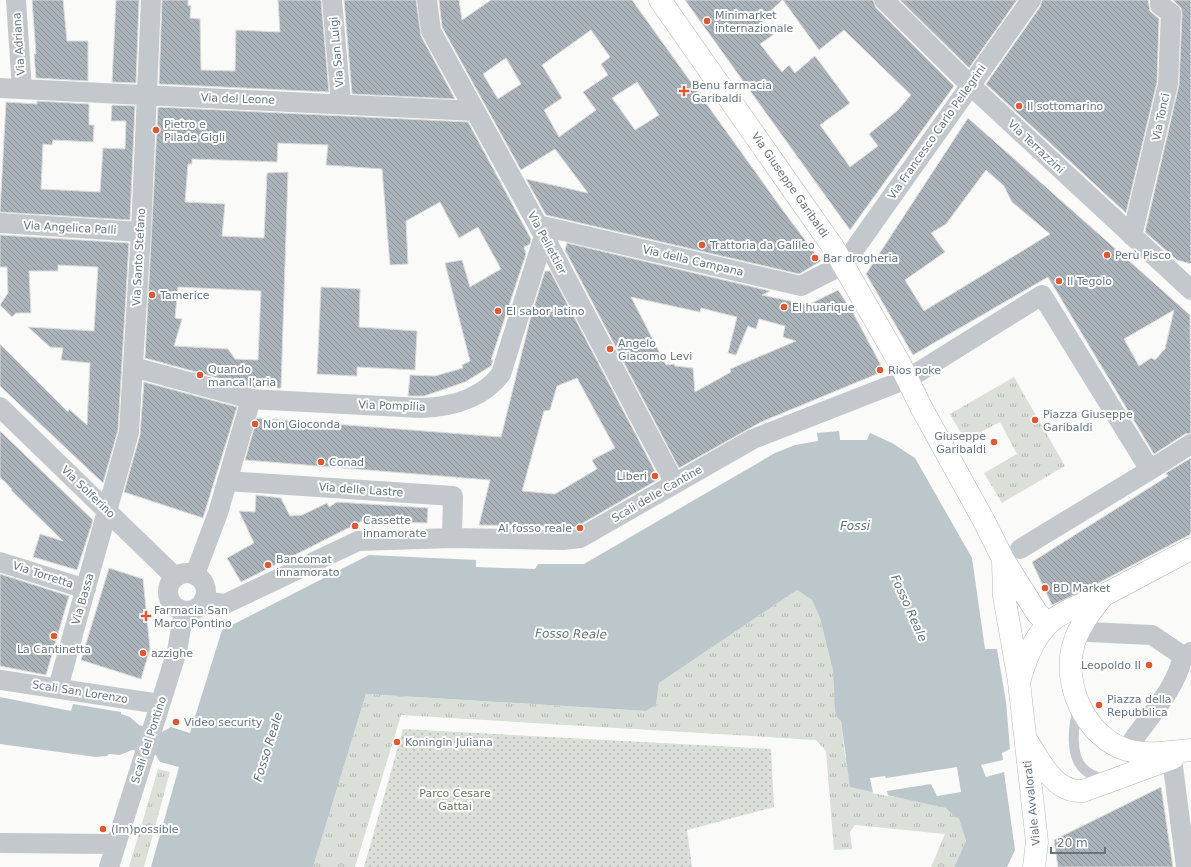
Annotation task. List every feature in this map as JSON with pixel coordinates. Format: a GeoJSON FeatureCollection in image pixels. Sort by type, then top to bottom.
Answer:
{"type":"FeatureCollection","features":[{"type":"Feature","properties":{"kind":"street","name":"Via Adriana"},"geometry":{"type":"LineString","coordinates":[[16,0],[22,89]]}},
{"type":"Feature","properties":{"kind":"street","name":"Via Santo Stefano"},"geometry":{"type":"LineString","coordinates":[[108,510],[129,432],[134,367],[151,0]]}},
{"type":"Feature","properties":{"kind":"street","name":"Via San Luigi"},"geometry":{"type":"LineString","coordinates":[[332,0],[341,104]]}},
{"type":"Feature","properties":{"kind":"street","name":"Via Pellettier"},"geometry":{"type":"LineString","coordinates":[[427,0],[431,31],[541,230],[675,484]]}},
{"type":"Feature","properties":{"kind":"street","name":"Via Giuseppe Garibaldi"},"geometry":{"type":"LineString","coordinates":[[660,0],[844,264],[912,376]]}},
{"type":"Feature","properties":{"kind":"street","name":"Via Terrazzini"},"geometry":{"type":"LineString","coordinates":[[884,0],[970,85],[1191,290]]}},
{"type":"Feature","properties":{"kind":"street","name":"Via Francesco Carlo Pellegrini"},"geometry":{"type":"LineString","coordinates":[[844,264],[1031,0]]}},
{"type":"Feature","properties":{"kind":"street","name":"Via Tonci"},"geometry":{"type":"LineString","coordinates":[[1132,236],[1168,84],[1171,13],[1160,5],[1160,0]]}},
{"type":"Feature","properties":{"kind":"street","name":"Via del Leone"},"geometry":{"type":"LineString","coordinates":[[0,88],[475,111]]}},
{"type":"Feature","properties":{"kind":"street","name":"Via Angelica Palli"},"geometry":{"type":"LineString","coordinates":[[0,224],[140,232]]}},
{"type":"Feature","properties":{"kind":"street","name":"Via della Campana"},"geometry":{"type":"LineString","coordinates":[[541,230],[801,286],[844,264]]}},
{"type":"Feature","properties":{"kind":"street","name":"Via Pompilia"},"geometry":{"type":"LineString","coordinates":[[134,367],[251,399],[420,408],[438,408],[454,404],[478,393],[496,381],[504,368],[541,230]]}},
{"type":"Feature","properties":{"kind":"street"},"geometry":{"type":"LineString","coordinates":[[1048,624],[1037,614],[1011,554],[984,521],[921,407],[912,376],[1042,295],[1150,470]]}},
{"type":"Feature","properties":{"kind":"street","name":"Scali delle Cantine"},"geometry":{"type":"LineString","coordinates":[[203,601],[224,604],[358,541],[452,538],[563,540],[580,538],[753,439],[912,376]]}},
{"type":"Feature","properties":{"kind":"street"},"geometry":{"type":"LineString","coordinates":[[195,574],[218,513],[251,399]]}},
{"type":"Feature","properties":{"kind":"street","name":"Via Solferino"},"geometry":{"type":"LineString","coordinates":[[0,407],[108,510],[175,577]]}},
{"type":"Feature","properties":{"kind":"street"},"geometry":{"type":"LineString","coordinates":[[1184,753],[1083,791],[1074,791],[1060,785],[1051,777],[1026,738],[1019,682],[1004,596],[1011,554],[1191,444]]}},
{"type":"Feature","properties":{"kind":"street","name":"Via delle Lastre"},"geometry":{"type":"LineString","coordinates":[[227,481],[453,496],[452,538]]}},
{"type":"Feature","properties":{"kind":"street","name":"Via Bassa"},"geometry":{"type":"LineString","coordinates":[[58,688],[108,510]]}},
{"type":"Feature","properties":{"kind":"street"},"geometry":{"type":"LineString","coordinates":[[1019,682],[1033,644],[1048,624],[1061,614],[1102,596],[1191,549]]}},
{"type":"Feature","properties":{"kind":"street","name":"Via Torretta"},"geometry":{"type":"LineString","coordinates":[[0,562],[86,589]]}},
{"type":"Feature","properties":{"kind":"street"},"geometry":{"type":"LineString","coordinates":[[184,573],[195,574],[201,578],[205,586],[203,601],[196,609],[184,611],[173,606],[168,597],[168,588],[175,577],[184,573]]}},
{"type":"Feature","properties":{"kind":"street"},"geometry":{"type":"LineString","coordinates":[[1102,596],[1086,619],[1073,644],[1071,676],[1072,685],[1080,705],[1099,733],[1122,748],[1145,753],[1184,753]]}},
{"type":"Feature","properties":{"kind":"street","name":"Scali del Pontino"},"geometry":{"type":"LineString","coordinates":[[109,867],[176,651],[184,611]]}},
{"type":"Feature","properties":{"kind":"street"},"geometry":{"type":"LineString","coordinates":[[1088,632],[1152,635],[1187,654],[1169,691],[1133,740]]}},
{"type":"Feature","properties":{"kind":"street","name":"Scali San Lorenzo"},"geometry":{"type":"LineString","coordinates":[[0,680],[160,704]]}},
{"type":"Feature","properties":{"kind":"street","name":"Viale Avvalorati"},"geometry":{"type":"LineString","coordinates":[[1026,738],[1037,842],[1034,867]]}},
{"type":"Feature","properties":{"kind":"street"},"geometry":{"type":"LineString","coordinates":[[1184,753],[1186,867]]}},
{"type":"Feature","properties":{"kind":"street"},"geometry":{"type":"LineString","coordinates":[[0,843],[115,844]]}},
{"type":"Feature","properties":{"kind":"lane"},"geometry":{"type":"LineString","coordinates":[[1080,705],[1073,727],[1079,763],[1088,773],[1108,782]]}},
{"type":"Feature","properties":{"kind":"green space"},"geometry":{"type":"Polygon","coordinates":[[[1014,377],[1065,466],[1002,503],[984,473],[1017,454],[1000,422],[965,440],[950,414],[1014,377]]]}},
{"type":"Feature","properties":{"kind":"green space"},"geometry":{"type":"Polygon","coordinates":[[[797,590],[812,600],[820,618],[833,671],[834,692],[841,721],[845,756],[873,793],[944,807],[960,818],[966,841],[954,867],[931,867],[945,834],[855,825],[850,832],[852,849],[834,850],[826,751],[816,740],[401,715],[355,867],[313,867],[366,694],[646,711],[656,705],[659,683],[797,590]]]}},
{"type":"Feature","properties":{"kind":"green space","name":"Parco Cesare Gattai"},"geometry":{"type":"Polygon","coordinates":[[[403,729],[771,749],[774,807],[687,830],[692,867],[364,867],[403,729]]]}},
{"type":"Feature","properties":{"kind":"green space"},"geometry":{"type":"Polygon","coordinates":[[[158,769],[170,772],[144,867],[129,867],[158,769]]]}},
{"type":"Feature","properties":{"kind":"water","name":"Fossi"},"geometry":{"type":"Polygon","coordinates":[[[839,431],[840,440],[867,440],[870,433],[892,443],[915,458],[972,558],[985,649],[997,649],[1006,702],[1010,749],[1002,753],[1003,760],[981,765],[986,777],[1004,772],[1015,850],[1007,867],[954,867],[966,841],[959,818],[955,817],[946,808],[850,787],[841,721],[837,717],[835,710],[833,671],[820,618],[812,600],[797,590],[659,683],[656,705],[646,711],[366,694],[313,867],[151,867],[179,767],[160,762],[156,755],[132,750],[120,755],[109,754],[107,756],[96,757],[0,744],[0,697],[71,711],[73,704],[121,712],[121,714],[130,717],[139,725],[162,732],[171,727],[190,733],[222,630],[369,555],[476,560],[476,567],[535,569],[538,564],[584,564],[775,453],[795,445],[818,441],[817,433],[839,431]]]}},
{"type":"Feature","properties":{"kind":"pier"},"geometry":{"type":"Polygon","coordinates":[[[957,767],[961,792],[937,796],[931,784],[887,791],[888,796],[873,793],[870,778],[885,776],[886,778],[957,767]]]}},
{"type":"Feature","properties":{"kind":"building"},"geometry":{"type":"Polygon","coordinates":[[[32,0],[63,0],[67,41],[88,41],[88,81],[36,78],[34,54],[36,54],[32,0]]]}},
{"type":"Feature","properties":{"kind":"building"},"geometry":{"type":"Polygon","coordinates":[[[116,0],[139,0],[136,83],[112,82],[116,0]]]}},
{"type":"Feature","properties":{"kind":"building"},"geometry":{"type":"Polygon","coordinates":[[[162,0],[188,0],[188,6],[191,5],[190,18],[200,19],[201,70],[235,71],[236,30],[280,32],[278,0],[321,0],[329,92],[159,84],[162,0]]]}},
{"type":"Feature","properties":{"kind":"building"},"geometry":{"type":"Polygon","coordinates":[[[344,0],[416,0],[421,36],[455,99],[352,94],[344,0]]]}},
{"type":"Feature","properties":{"kind":"building"},"geometry":{"type":"Polygon","coordinates":[[[439,0],[459,0],[462,20],[491,0],[632,0],[784,212],[821,261],[799,274],[546,215],[526,179],[588,193],[555,149],[521,170],[442,27],[439,0]],[[591,30],[542,65],[562,98],[544,110],[559,137],[596,110],[583,92],[608,75],[601,64],[610,57],[591,30]],[[506,58],[483,74],[498,99],[521,84],[506,58]],[[637,82],[612,98],[635,130],[659,115],[637,82]]]}},
{"type":"Feature","properties":{"kind":"building"},"geometry":{"type":"Polygon","coordinates":[[[685,0],[782,0],[761,20],[773,35],[760,44],[782,72],[789,65],[795,73],[815,56],[850,103],[820,125],[850,167],[878,146],[869,134],[897,111],[911,95],[844,30],[819,50],[783,0],[873,0],[876,8],[954,86],[850,230],[685,0]]]}},
{"type":"Feature","properties":{"kind":"building"},"geometry":{"type":"Polygon","coordinates":[[[900,0],[1017,0],[969,68],[900,0]]]}},
{"type":"Feature","properties":{"kind":"building"},"geometry":{"type":"Polygon","coordinates":[[[1042,0],[1148,0],[1150,11],[1159,19],[1157,82],[1126,213],[986,84],[1040,7],[1042,0]]]}},
{"type":"Feature","properties":{"kind":"building"},"geometry":{"type":"Polygon","coordinates":[[[1173,0],[1191,0],[1191,264],[1177,260],[1145,232],[1179,85],[1182,13],[1181,8],[1173,0]]]}},
{"type":"Feature","properties":{"kind":"building"},"geometry":{"type":"Polygon","coordinates":[[[37,101],[89,104],[89,125],[94,125],[93,142],[53,140],[52,145],[43,144],[41,189],[100,192],[103,148],[125,149],[126,121],[111,121],[112,105],[135,106],[130,220],[0,212],[6,102],[37,104],[37,101]]]}},
{"type":"Feature","properties":{"kind":"building"},"geometry":{"type":"Polygon","coordinates":[[[158,107],[468,122],[531,239],[530,244],[524,247],[526,254],[491,360],[493,360],[491,366],[465,382],[424,396],[408,396],[410,375],[435,376],[463,368],[462,365],[470,361],[445,263],[462,260],[470,287],[501,269],[478,227],[459,238],[440,202],[406,221],[408,264],[390,265],[382,169],[326,165],[328,145],[278,143],[277,162],[192,159],[192,164],[188,164],[185,202],[225,204],[222,236],[264,238],[267,173],[288,172],[281,388],[251,387],[145,358],[158,107]],[[178,287],[175,318],[182,319],[174,346],[228,349],[235,359],[258,360],[261,291],[178,287]]]}},
{"type":"Feature","properties":{"kind":"building"},"geometry":{"type":"Polygon","coordinates":[[[968,118],[1190,315],[1191,433],[1185,434],[1154,454],[1048,277],[913,355],[866,274],[968,118]],[[986,170],[946,224],[931,233],[945,252],[905,280],[924,311],[1050,234],[1012,202],[1004,186],[986,170]],[[1174,310],[1124,339],[1139,366],[1151,358],[1155,360],[1165,349],[1174,310]]]}},
{"type":"Feature","properties":{"kind":"building"},"geometry":{"type":"Polygon","coordinates":[[[0,235],[129,243],[118,430],[103,483],[0,386],[0,344],[68,412],[69,409],[87,425],[90,363],[61,360],[63,348],[50,347],[28,327],[94,331],[98,267],[58,265],[58,271],[29,271],[31,313],[16,313],[12,317],[0,305],[8,293],[7,267],[0,267],[0,235]]]}},
{"type":"Feature","properties":{"kind":"building"},"geometry":{"type":"Polygon","coordinates":[[[567,243],[770,291],[762,295],[808,305],[838,290],[853,313],[884,371],[761,422],[679,468],[565,250],[567,243]],[[631,297],[666,365],[674,364],[675,366],[693,368],[695,392],[731,372],[730,369],[796,341],[783,337],[785,326],[759,319],[756,329],[748,326],[736,355],[728,353],[737,317],[701,308],[700,312],[631,297]]]}},
{"type":"Feature","properties":{"kind":"building"},"geometry":{"type":"Polygon","coordinates":[[[545,271],[550,271],[659,479],[576,527],[479,525],[490,480],[245,460],[257,418],[501,437],[530,320],[545,271]],[[577,378],[557,386],[550,410],[544,411],[522,491],[555,494],[597,469],[592,460],[615,448],[577,378]]]}},
{"type":"Feature","properties":{"kind":"building"},"geometry":{"type":"Polygon","coordinates":[[[321,287],[360,289],[359,327],[417,331],[415,370],[357,367],[357,376],[317,374],[321,287]]]}},
{"type":"Feature","properties":{"kind":"building"},"geometry":{"type":"Polygon","coordinates":[[[144,382],[237,407],[203,518],[124,492],[140,435],[144,382]]]}},
{"type":"Feature","properties":{"kind":"building"},"geometry":{"type":"Polygon","coordinates":[[[0,431],[93,520],[77,570],[33,557],[40,534],[63,541],[11,490],[12,489],[0,477],[0,431]]]}},
{"type":"Feature","properties":{"kind":"building"},"geometry":{"type":"Polygon","coordinates":[[[1191,458],[1191,534],[1089,588],[1052,605],[1032,562],[1168,476],[1166,473],[1191,458]]]}},
{"type":"Feature","properties":{"kind":"building"},"geometry":{"type":"Polygon","coordinates":[[[256,495],[281,498],[290,516],[302,515],[327,503],[329,507],[337,502],[428,508],[427,523],[362,521],[241,582],[227,558],[254,543],[239,511],[255,512],[256,495]]]}},
{"type":"Feature","properties":{"kind":"building"},"geometry":{"type":"Polygon","coordinates":[[[109,568],[143,579],[150,649],[141,679],[81,660],[109,568]]]}},
{"type":"Feature","properties":{"kind":"building"},"geometry":{"type":"Polygon","coordinates":[[[0,574],[69,596],[46,675],[0,666],[0,574]]]}},
{"type":"Feature","properties":{"kind":"building"},"geometry":{"type":"Polygon","coordinates":[[[1161,787],[1173,867],[1058,867],[1054,840],[1161,787]]]}},
{"type":"Feature","properties":{"kind":"place","name":"Minimarket internazionale"},"geometry":{"type":"Point","coordinates":[707,21]}},
{"type":"Feature","properties":{"kind":"place","name":"Benu farmacia Garibaldi"},"geometry":{"type":"Point","coordinates":[684,91]}},
{"type":"Feature","properties":{"kind":"place","name":"Il sottomarino"},"geometry":{"type":"Point","coordinates":[1019,106]}},
{"type":"Feature","properties":{"kind":"place","name":"Pietro e Pilade Gigli"},"geometry":{"type":"Point","coordinates":[156,130]}},
{"type":"Feature","properties":{"kind":"place","name":"Trattoria da Galileo"},"geometry":{"type":"Point","coordinates":[702,245]}},
{"type":"Feature","properties":{"kind":"place","name":"Perù Pisco"},"geometry":{"type":"Point","coordinates":[1107,255]}},
{"type":"Feature","properties":{"kind":"place","name":"Bar drogheria"},"geometry":{"type":"Point","coordinates":[815,258]}},
{"type":"Feature","properties":{"kind":"place","name":"Il Tegolo"},"geometry":{"type":"Point","coordinates":[1059,281]}},
{"type":"Feature","properties":{"kind":"place","name":"Tamerice"},"geometry":{"type":"Point","coordinates":[152,295]}},
{"type":"Feature","properties":{"kind":"place","name":"El huarique"},"geometry":{"type":"Point","coordinates":[784,307]}},
{"type":"Feature","properties":{"kind":"place","name":"El sabor latino"},"geometry":{"type":"Point","coordinates":[498,311]}},
{"type":"Feature","properties":{"kind":"place","name":"Angelo Giacomo Levi"},"geometry":{"type":"Point","coordinates":[610,349]}},
{"type":"Feature","properties":{"kind":"place","name":"Rios poke"},"geometry":{"type":"Point","coordinates":[880,370]}},
{"type":"Feature","properties":{"kind":"place","name":"Quando manca l’aria"},"geometry":{"type":"Point","coordinates":[200,375]}},
{"type":"Feature","properties":{"kind":"place","name":"Piazza Giuseppe Garibaldi"},"geometry":{"type":"Point","coordinates":[1035,420]}},
{"type":"Feature","properties":{"kind":"place","name":"Non Gioconda"},"geometry":{"type":"Point","coordinates":[255,424]}},
{"type":"Feature","properties":{"kind":"place","name":"Giuseppe Garibaldi"},"geometry":{"type":"Point","coordinates":[994,442]}},
{"type":"Feature","properties":{"kind":"place","name":"Conad"},"geometry":{"type":"Point","coordinates":[321,462]}},
{"type":"Feature","properties":{"kind":"place","name":"Liberi"},"geometry":{"type":"Point","coordinates":[655,476]}},
{"type":"Feature","properties":{"kind":"place","name":"Cassette innamorate"},"geometry":{"type":"Point","coordinates":[355,526]}},
{"type":"Feature","properties":{"kind":"place","name":"Al fosso reale"},"geometry":{"type":"Point","coordinates":[580,528]}},
{"type":"Feature","properties":{"kind":"place","name":"Bancomat innamorato"},"geometry":{"type":"Point","coordinates":[268,565]}},
{"type":"Feature","properties":{"kind":"place","name":"BD Market"},"geometry":{"type":"Point","coordinates":[1045,588]}},
{"type":"Feature","properties":{"kind":"place","name":"Farmacia San Marco Pontino"},"geometry":{"type":"Point","coordinates":[146,616]}},
{"type":"Feature","properties":{"kind":"place","name":"La Cantinetta"},"geometry":{"type":"Point","coordinates":[54,636]}},
{"type":"Feature","properties":{"kind":"place","name":"azzighe"},"geometry":{"type":"Point","coordinates":[143,653]}},
{"type":"Feature","properties":{"kind":"place","name":"Leopoldo II"},"geometry":{"type":"Point","coordinates":[1149,665]}},
{"type":"Feature","properties":{"kind":"place","name":"Piazza della Repubblica"},"geometry":{"type":"Point","coordinates":[1099,705]}},
{"type":"Feature","properties":{"kind":"place","name":"Video security"},"geometry":{"type":"Point","coordinates":[176,722]}},
{"type":"Feature","properties":{"kind":"place","name":"Koningin Juliana"},"geometry":{"type":"Point","coordinates":[397,742]}},
{"type":"Feature","properties":{"kind":"place","name":"(Im)possible"},"geometry":{"type":"Point","coordinates":[103,829]}},
{"type":"Feature","properties":{"kind":"water label","name":"Fosso Reale"},"geometry":{"type":"Point","coordinates":[909,608]}},
{"type":"Feature","properties":{"kind":"water label","name":"Fosso Reale"},"geometry":{"type":"Point","coordinates":[571,634]}},
{"type":"Feature","properties":{"kind":"water label","name":"Fosso Reale"},"geometry":{"type":"Point","coordinates":[268,747]}}]}
